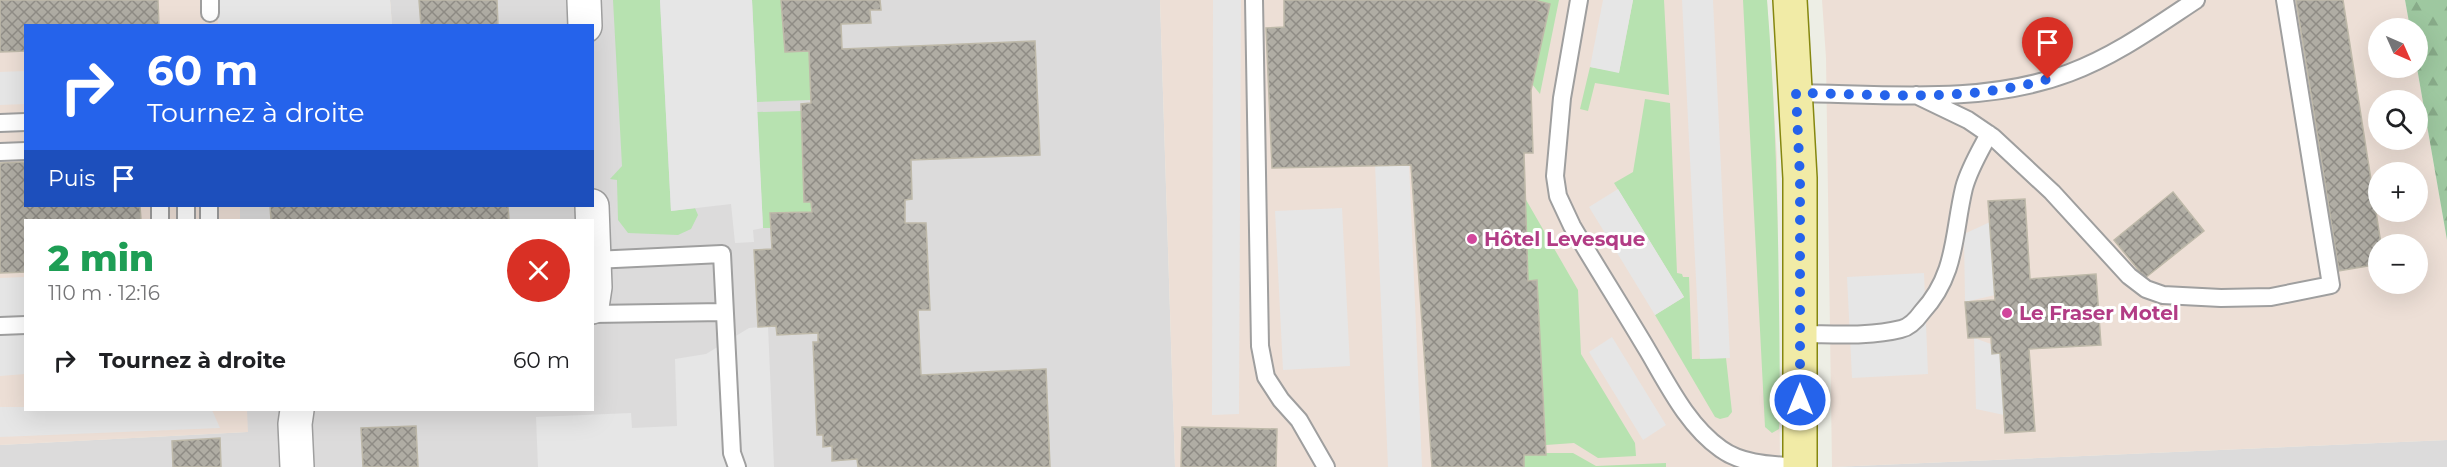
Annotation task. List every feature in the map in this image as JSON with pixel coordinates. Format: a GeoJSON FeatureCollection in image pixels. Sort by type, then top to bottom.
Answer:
{"type":"FeatureCollection","features":[{"type":"Feature","properties":{"kind":"main road"},"geometry":{"type":"LineString","coordinates":[[1790,0],[1800,178],[1800,467]]}},
{"type":"Feature","properties":{"kind":"street"},"geometry":{"type":"LineString","coordinates":[[584,0],[585,24]]}},
{"type":"Feature","properties":{"kind":"street"},"geometry":{"type":"LineString","coordinates":[[594,260],[594,294]]}},
{"type":"Feature","properties":{"kind":"street"},"geometry":{"type":"LineString","coordinates":[[297,411],[295,424],[297,467]]}},
{"type":"Feature","properties":{"kind":"lane"},"geometry":{"type":"LineString","coordinates":[[1254,0],[1260,346],[1266,377],[1281,400],[1299,420],[1326,467]]}},
{"type":"Feature","properties":{"kind":"lane"},"geometry":{"type":"LineString","coordinates":[[1579,0],[1562,98],[1555,176],[1558,196],[1572,226],[1677,398],[1700,430],[1722,451],[1739,458],[1761,464],[1800,467]]}},
{"type":"Feature","properties":{"kind":"lane"},"geometry":{"type":"LineString","coordinates":[[1796,93],[1916,94],[1984,91],[2028,85],[2068,73],[2103,58],[2196,0]]}},
{"type":"Feature","properties":{"kind":"lane"},"geometry":{"type":"LineString","coordinates":[[1916,94],[1968,120],[1989,134],[2052,192],[2129,276],[2146,289],[2163,295],[2221,298],[2271,297],[2331,285],[2285,0]]}},
{"type":"Feature","properties":{"kind":"lane"},"geometry":{"type":"LineString","coordinates":[[0,123],[24,122]]}},
{"type":"Feature","properties":{"kind":"lane"},"geometry":{"type":"LineString","coordinates":[[1800,334],[1876,333],[1904,328],[1916,320],[1930,303],[1948,270],[1958,230],[1964,188],[1973,164],[1989,134]]}},
{"type":"Feature","properties":{"kind":"lane"},"geometry":{"type":"LineString","coordinates":[[0,152],[24,151]]}},
{"type":"Feature","properties":{"kind":"lane"},"geometry":{"type":"LineString","coordinates":[[594,260],[722,254],[732,453],[737,467]]}},
{"type":"Feature","properties":{"kind":"lane"},"geometry":{"type":"LineString","coordinates":[[594,314],[724,312]]}},
{"type":"Feature","properties":{"kind":"lane"},"geometry":{"type":"LineString","coordinates":[[0,326],[24,324]]}},
{"type":"Feature","properties":{"kind":"shaded area"},"geometry":{"type":"Polygon","coordinates":[[[0,0],[390,0],[392,24],[24,24],[24,207],[240,207],[240,219],[24,219],[24,411],[247,411],[248,432],[0,445],[0,0]]]}},
{"type":"Feature","properties":{"kind":"shaded area"},"geometry":{"type":"Polygon","coordinates":[[[217,0],[390,0],[392,24],[218,24],[217,0]]]}},
{"type":"Feature","properties":{"kind":"shaded area"},"geometry":{"type":"Polygon","coordinates":[[[390,0],[1160,0],[1175,467],[0,467],[0,445],[247,432],[247,411],[594,411],[594,219],[240,219],[240,207],[594,207],[594,24],[392,24],[390,0]]]}},
{"type":"Feature","properties":{"kind":"shaded area"},"geometry":{"type":"Polygon","coordinates":[[[660,0],[752,0],[763,228],[753,230],[754,242],[735,243],[731,204],[671,211],[660,0]]]}},
{"type":"Feature","properties":{"kind":"shaded area"},"geometry":{"type":"Polygon","coordinates":[[[1160,0],[1767,0],[1777,157],[1780,467],[1175,467],[1160,0]]]}},
{"type":"Feature","properties":{"kind":"shaded area"},"geometry":{"type":"Polygon","coordinates":[[[1213,0],[1241,0],[1239,414],[1212,415],[1213,0]]]}},
{"type":"Feature","properties":{"kind":"shaded area"},"geometry":{"type":"Polygon","coordinates":[[[1603,0],[1633,0],[1619,73],[1590,67],[1603,0]]]}},
{"type":"Feature","properties":{"kind":"shaded area"},"geometry":{"type":"Polygon","coordinates":[[[1682,0],[1713,0],[1730,358],[1700,359],[1682,0]]]}},
{"type":"Feature","properties":{"kind":"shaded area"},"geometry":{"type":"Polygon","coordinates":[[[1822,0],[2405,0],[2408,18],[2368,18],[2368,78],[2419,78],[2421,90],[2368,90],[2368,150],[2428,150],[2428,131],[2447,240],[2447,440],[1832,467],[1826,58],[1822,0]]]}},
{"type":"Feature","properties":{"kind":"shaded area"},"geometry":{"type":"Polygon","coordinates":[[[24,71],[24,104],[0,105],[0,72],[24,71]]]}},
{"type":"Feature","properties":{"kind":"shaded area"},"geometry":{"type":"Polygon","coordinates":[[[1409,163],[1422,467],[1388,467],[1375,165],[1409,163]]]}},
{"type":"Feature","properties":{"kind":"shaded area"},"geometry":{"type":"Polygon","coordinates":[[[1618,189],[1684,297],[1655,315],[1589,207],[1618,189]]]}},
{"type":"Feature","properties":{"kind":"shaded area"},"geometry":{"type":"Polygon","coordinates":[[[1342,208],[1350,366],[1283,370],[1275,211],[1342,208]]]}},
{"type":"Feature","properties":{"kind":"shaded area"},"geometry":{"type":"Polygon","coordinates":[[[1990,222],[1995,295],[1965,302],[1964,234],[1990,222]]]}},
{"type":"Feature","properties":{"kind":"shaded area"},"geometry":{"type":"Polygon","coordinates":[[[1924,273],[1928,374],[1852,378],[1847,277],[1924,273]]]}},
{"type":"Feature","properties":{"kind":"shaded area"},"geometry":{"type":"Polygon","coordinates":[[[24,277],[24,374],[0,376],[0,278],[24,277]]]}},
{"type":"Feature","properties":{"kind":"shaded area"},"geometry":{"type":"Polygon","coordinates":[[[768,326],[774,467],[538,467],[536,417],[631,413],[632,428],[677,426],[675,359],[706,354],[749,328],[768,326]]]}},
{"type":"Feature","properties":{"kind":"shaded area"},"geometry":{"type":"Polygon","coordinates":[[[1612,337],[1666,425],[1643,440],[1589,352],[1612,337]]]}},
{"type":"Feature","properties":{"kind":"shaded area"},"geometry":{"type":"Polygon","coordinates":[[[1974,338],[1991,344],[2000,353],[2004,415],[1976,409],[1974,338]]]}},
{"type":"Feature","properties":{"kind":"shaded area"},"geometry":{"type":"Polygon","coordinates":[[[0,407],[24,407],[24,411],[212,411],[220,428],[0,437],[0,407]]]}},
{"type":"Feature","properties":{"kind":"shaded area"},"geometry":{"type":"Polygon","coordinates":[[[2447,440],[2447,467],[1833,467],[2447,440]]]}},
{"type":"Feature","properties":{"kind":"green space"},"geometry":{"type":"Polygon","coordinates":[[[613,0],[660,0],[671,211],[695,208],[698,215],[691,229],[678,235],[628,233],[618,220],[617,180],[610,179],[622,166],[613,0]]]}},
{"type":"Feature","properties":{"kind":"green space"},"geometry":{"type":"Polygon","coordinates":[[[752,0],[781,0],[785,52],[809,51],[811,100],[757,102],[752,0]]]}},
{"type":"Feature","properties":{"kind":"green space"},"geometry":{"type":"Polygon","coordinates":[[[1534,0],[1559,0],[1540,94],[1532,84],[1549,4],[1534,0]]]}},
{"type":"Feature","properties":{"kind":"green space"},"geometry":{"type":"Polygon","coordinates":[[[1633,0],[1664,0],[1669,95],[1595,83],[1588,111],[1580,109],[1590,67],[1619,72],[1633,0]]]}},
{"type":"Feature","properties":{"kind":"green space"},"geometry":{"type":"Polygon","coordinates":[[[1743,0],[1767,0],[1771,51],[1777,206],[1780,411],[1779,429],[1772,433],[1765,427],[1743,0]]]}},
{"type":"Feature","properties":{"kind":"green space"},"geometry":{"type":"Polygon","coordinates":[[[2405,0],[2447,0],[2447,240],[2428,131],[2428,90],[2421,90],[2419,78],[2428,78],[2428,18],[2408,18],[2405,0]]]}},
{"type":"Feature","properties":{"kind":"green space"},"geometry":{"type":"Polygon","coordinates":[[[1645,99],[1670,103],[1677,273],[1682,274],[1683,277],[1689,277],[1692,359],[1726,358],[1732,412],[1728,417],[1720,419],[1715,417],[1655,315],[1684,297],[1614,183],[1633,172],[1645,99]]]}},
{"type":"Feature","properties":{"kind":"green space"},"geometry":{"type":"Polygon","coordinates":[[[801,111],[804,202],[811,202],[812,212],[771,213],[771,228],[763,228],[757,112],[801,111]]]}},
{"type":"Feature","properties":{"kind":"green space"},"geometry":{"type":"Polygon","coordinates":[[[1525,198],[1578,290],[1581,354],[1635,443],[1636,456],[1598,458],[1574,443],[1546,445],[1537,281],[1528,281],[1525,198]]]}},
{"type":"Feature","properties":{"kind":"green space"},"geometry":{"type":"Polygon","coordinates":[[[1573,453],[1596,466],[1666,463],[1666,467],[1524,467],[1524,455],[1573,453]]]}},
{"type":"Feature","properties":{"kind":"building"},"geometry":{"type":"Polygon","coordinates":[[[0,0],[158,0],[159,24],[24,24],[24,51],[0,52],[0,0]]]}},
{"type":"Feature","properties":{"kind":"building"},"geometry":{"type":"Polygon","coordinates":[[[419,0],[497,0],[498,24],[421,24],[419,0]]]}},
{"type":"Feature","properties":{"kind":"building"},"geometry":{"type":"Polygon","coordinates":[[[781,0],[880,0],[881,10],[870,10],[871,23],[841,24],[842,49],[1035,41],[1040,155],[911,160],[912,199],[905,200],[905,223],[926,223],[930,310],[918,310],[921,375],[1046,369],[1050,467],[858,467],[857,459],[832,461],[832,446],[823,447],[823,435],[817,435],[813,342],[818,342],[818,333],[777,335],[776,326],[758,327],[754,250],[772,249],[770,213],[812,212],[811,202],[804,202],[801,104],[811,103],[809,51],[785,52],[781,0]]]}},
{"type":"Feature","properties":{"kind":"building","name":"Hôtel Levesque"},"geometry":{"type":"Polygon","coordinates":[[[1284,0],[1534,0],[1550,4],[1531,90],[1533,153],[1524,153],[1528,281],[1537,280],[1546,455],[1524,455],[1524,467],[1432,467],[1411,165],[1272,168],[1266,28],[1284,27],[1284,0]]]}},
{"type":"Feature","properties":{"kind":"building"},"geometry":{"type":"Polygon","coordinates":[[[2296,0],[2343,0],[2368,162],[2368,222],[2378,222],[2379,234],[2368,234],[2368,266],[2339,271],[2296,0]]]}},
{"type":"Feature","properties":{"kind":"building"},"geometry":{"type":"Polygon","coordinates":[[[24,162],[24,207],[140,207],[141,219],[24,219],[24,272],[0,273],[0,163],[24,162]]]}},
{"type":"Feature","properties":{"kind":"building"},"geometry":{"type":"Polygon","coordinates":[[[2173,192],[2204,231],[2145,278],[2114,240],[2173,192]]]}},
{"type":"Feature","properties":{"kind":"building"},"geometry":{"type":"Polygon","coordinates":[[[2025,199],[2030,279],[2096,274],[2101,345],[2029,349],[2035,431],[2005,433],[2000,353],[1992,354],[1991,337],[1968,338],[1965,302],[1995,300],[1988,201],[2025,199]]]}},
{"type":"Feature","properties":{"kind":"building"},"geometry":{"type":"Polygon","coordinates":[[[270,207],[508,207],[509,219],[271,219],[270,207]]]}},
{"type":"Feature","properties":{"kind":"building"},"geometry":{"type":"Polygon","coordinates":[[[416,426],[418,467],[363,467],[361,428],[416,426]]]}},
{"type":"Feature","properties":{"kind":"building"},"geometry":{"type":"Polygon","coordinates":[[[1182,427],[1277,429],[1276,467],[1181,467],[1182,427]]]}},
{"type":"Feature","properties":{"kind":"building"},"geometry":{"type":"Polygon","coordinates":[[[220,438],[221,467],[173,467],[172,441],[220,438]]]}},
{"type":"Feature","properties":{"kind":"place","name":"Hôtel Levesque"},"geometry":{"type":"Point","coordinates":[1472,239]}},
{"type":"Feature","properties":{"kind":"place","name":"Le Fraser Motel"},"geometry":{"type":"Point","coordinates":[2007,313]}},
{"type":"Feature","properties":{"kind":"route"},"geometry":{"type":"LineString","coordinates":[[1800,400],[1800,178],[1796,93],[1926,95],[1972,93],[2028,85],[2048,79]]}}]}
